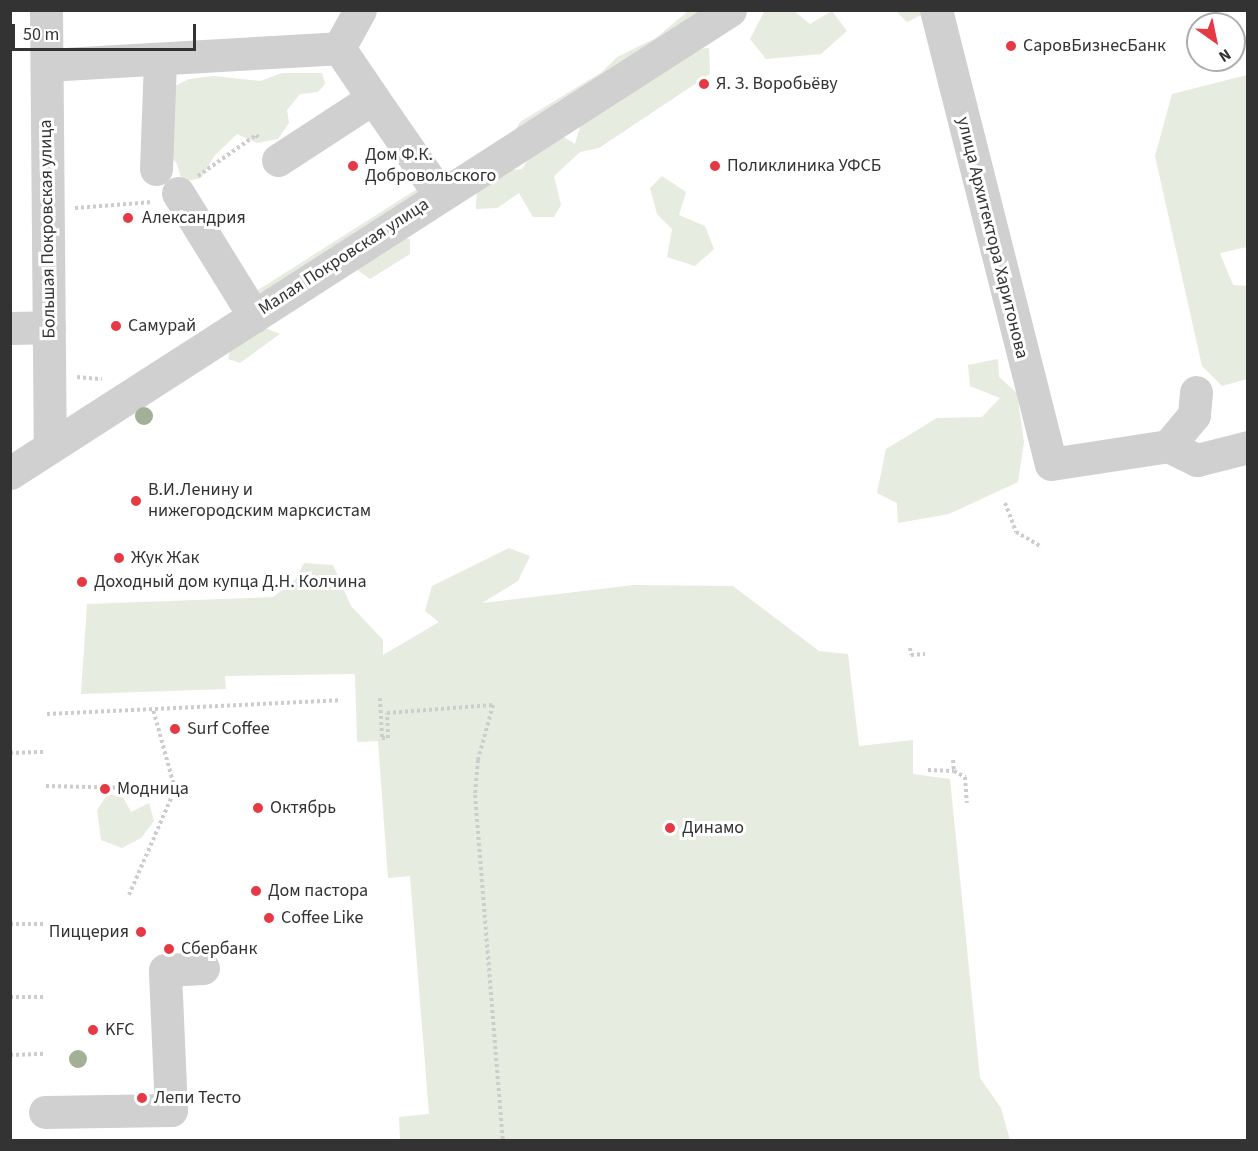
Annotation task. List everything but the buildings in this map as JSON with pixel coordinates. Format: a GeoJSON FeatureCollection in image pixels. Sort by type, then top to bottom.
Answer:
{"type":"FeatureCollection","features":[{"type":"Feature","properties":{"kind":"street","name":"Большая Покровская улица"},"geometry":{"type":"LineString","coordinates":[[46,10],[50,447]]}},
{"type":"Feature","properties":{"kind":"street"},"geometry":{"type":"LineString","coordinates":[[339,48],[360,10]]}},
{"type":"Feature","properties":{"kind":"street","name":"Малая Покровская улица"},"geometry":{"type":"LineString","coordinates":[[10,473],[730,10]]}},
{"type":"Feature","properties":{"kind":"street","name":"улица Архитектора Харитонова"},"geometry":{"type":"LineString","coordinates":[[936,10],[1051,464],[1168,446]]}},
{"type":"Feature","properties":{"kind":"street"},"geometry":{"type":"LineString","coordinates":[[46,65],[339,48]]}},
{"type":"Feature","properties":{"kind":"street"},"geometry":{"type":"LineString","coordinates":[[339,48],[440,195]]}},
{"type":"Feature","properties":{"kind":"street"},"geometry":{"type":"LineString","coordinates":[[156,169],[160,60]]}},
{"type":"Feature","properties":{"kind":"street"},"geometry":{"type":"LineString","coordinates":[[278,160],[373,98]]}},
{"type":"Feature","properties":{"kind":"street"},"geometry":{"type":"LineString","coordinates":[[178,193],[254,316]]}},
{"type":"Feature","properties":{"kind":"street"},"geometry":{"type":"LineString","coordinates":[[10,328],[49,327]]}},
{"type":"Feature","properties":{"kind":"street"},"geometry":{"type":"LineString","coordinates":[[1196,392],[1194,415],[1168,446],[1197,460],[1248,447]]}},
{"type":"Feature","properties":{"kind":"street"},"geometry":{"type":"LineString","coordinates":[[45,1112],[171,1110],[165,970],[203,968]]}},
{"type":"Feature","properties":{"kind":"path"},"geometry":{"type":"LineString","coordinates":[[74,208],[145,205],[178,193],[256,135],[278,160]]}},
{"type":"Feature","properties":{"kind":"path"},"geometry":{"type":"LineString","coordinates":[[1005,503],[1016,532],[1042,547]]}},
{"type":"Feature","properties":{"kind":"path"},"geometry":{"type":"LineString","coordinates":[[910,648],[911,655],[925,654]]}},
{"type":"Feature","properties":{"kind":"path"},"geometry":{"type":"LineString","coordinates":[[380,698],[382,738],[388,738],[387,712],[493,705],[477,760],[475,795],[503,1140]]}},
{"type":"Feature","properties":{"kind":"path"},"geometry":{"type":"LineString","coordinates":[[46,714],[340,700]]}},
{"type":"Feature","properties":{"kind":"path"},"geometry":{"type":"LineString","coordinates":[[129,895],[175,789],[153,709]]}},
{"type":"Feature","properties":{"kind":"path"},"geometry":{"type":"LineString","coordinates":[[10,753],[46,752]]}},
{"type":"Feature","properties":{"kind":"path"},"geometry":{"type":"LineString","coordinates":[[953,760],[954,771]]}},
{"type":"Feature","properties":{"kind":"path"},"geometry":{"type":"LineString","coordinates":[[928,770],[954,771],[965,777],[967,803]]}},
{"type":"Feature","properties":{"kind":"path"},"geometry":{"type":"LineString","coordinates":[[46,786],[175,789]]}},
{"type":"Feature","properties":{"kind":"path"},"geometry":{"type":"LineString","coordinates":[[10,924],[45,924]]}},
{"type":"Feature","properties":{"kind":"path"},"geometry":{"type":"LineString","coordinates":[[10,997],[46,997]]}},
{"type":"Feature","properties":{"kind":"path"},"geometry":{"type":"LineString","coordinates":[[10,1055],[45,1054]]}},
{"type":"Feature","properties":{"kind":"shaded area"},"geometry":{"type":"Polygon","coordinates":[[[931,10],[907,22],[896,11],[931,10]]]}},
{"type":"Feature","properties":{"kind":"shaded area"},"geometry":{"type":"Polygon","coordinates":[[[688,11],[710,11],[514,133],[520,122],[602,72],[617,57],[656,38],[688,11]]]}},
{"type":"Feature","properties":{"kind":"shaded area"},"geometry":{"type":"Polygon","coordinates":[[[794,11],[810,24],[832,11],[847,31],[821,54],[766,59],[750,39],[764,12],[794,11]]]}},
{"type":"Feature","properties":{"kind":"shaded area"},"geometry":{"type":"Polygon","coordinates":[[[709,48],[710,74],[599,148],[580,152],[554,176],[561,205],[554,217],[533,217],[519,193],[497,208],[476,209],[477,187],[504,171],[522,169],[534,150],[562,136],[575,144],[582,120],[683,50],[709,48]]]}},
{"type":"Feature","properties":{"kind":"shaded area"},"geometry":{"type":"Polygon","coordinates":[[[282,73],[322,73],[325,84],[318,92],[300,94],[287,110],[289,123],[278,139],[257,143],[237,134],[215,155],[201,178],[182,182],[177,164],[154,133],[175,86],[189,79],[213,76],[260,81],[282,73]]]}},
{"type":"Feature","properties":{"kind":"shaded area"},"geometry":{"type":"Polygon","coordinates":[[[1247,75],[1247,247],[1220,253],[1233,285],[1247,286],[1247,379],[1222,386],[1202,366],[1155,156],[1172,94],[1247,75]]]}},
{"type":"Feature","properties":{"kind":"shaded area"},"geometry":{"type":"Polygon","coordinates":[[[662,176],[686,192],[679,215],[705,226],[714,249],[695,266],[667,257],[672,229],[657,214],[650,188],[662,176]]]}},
{"type":"Feature","properties":{"kind":"shaded area"},"geometry":{"type":"Polygon","coordinates":[[[425,184],[422,200],[258,299],[258,290],[425,184]]]}},
{"type":"Feature","properties":{"kind":"shaded area"},"geometry":{"type":"Polygon","coordinates":[[[393,235],[410,239],[410,254],[370,279],[356,269],[393,235]]]}},
{"type":"Feature","properties":{"kind":"shaded area"},"geometry":{"type":"Polygon","coordinates":[[[260,326],[280,334],[240,363],[228,359],[232,343],[260,326]]]}},
{"type":"Feature","properties":{"kind":"shaded area"},"geometry":{"type":"Polygon","coordinates":[[[998,359],[999,377],[1017,393],[1024,442],[1018,482],[949,514],[898,523],[897,503],[877,493],[886,449],[937,418],[982,417],[1000,398],[970,386],[968,365],[998,359]]]}},
{"type":"Feature","properties":{"kind":"shaded area","name":"Динамо"},"geometry":{"type":"Polygon","coordinates":[[[509,548],[530,556],[518,581],[482,603],[634,585],[733,586],[819,651],[848,654],[859,746],[913,740],[913,774],[950,779],[980,1078],[1001,1108],[1010,1140],[400,1140],[399,1117],[429,1114],[410,876],[388,878],[378,741],[357,742],[355,674],[225,676],[226,689],[81,694],[87,604],[273,597],[295,580],[304,563],[333,565],[351,606],[383,640],[383,655],[439,622],[425,611],[432,586],[509,548]]]}},
{"type":"Feature","properties":{"kind":"shaded area"},"geometry":{"type":"Polygon","coordinates":[[[107,795],[122,795],[131,812],[149,803],[154,821],[141,838],[122,848],[101,840],[97,810],[107,795]]]}},
{"type":"Feature","properties":{"kind":"place","name":"СаровБизнесБанк"},"geometry":{"type":"Point","coordinates":[1011,46]}},
{"type":"Feature","properties":{"kind":"place","name":"Я. З. Воробьёву"},"geometry":{"type":"Point","coordinates":[704,84]}},
{"type":"Feature","properties":{"kind":"place","name":"Дом Ф.К. Добровольского"},"geometry":{"type":"Point","coordinates":[353,166]}},
{"type":"Feature","properties":{"kind":"place","name":"Поликлиника УФСБ"},"geometry":{"type":"Point","coordinates":[715,166]}},
{"type":"Feature","properties":{"kind":"place","name":"Александрия"},"geometry":{"type":"Point","coordinates":[128,218]}},
{"type":"Feature","properties":{"kind":"place","name":"Самурай"},"geometry":{"type":"Point","coordinates":[116,326]}},
{"type":"Feature","properties":{"kind":"place","name":"В.И.Ленину и нижегородским марксистам"},"geometry":{"type":"Point","coordinates":[136,501]}},
{"type":"Feature","properties":{"kind":"place","name":"Жук Жак"},"geometry":{"type":"Point","coordinates":[119,558]}},
{"type":"Feature","properties":{"kind":"place","name":"Доходный дом купца Д.Н. Колчина"},"geometry":{"type":"Point","coordinates":[82,582]}},
{"type":"Feature","properties":{"kind":"place","name":"Surf Coffee"},"geometry":{"type":"Point","coordinates":[175,729]}},
{"type":"Feature","properties":{"kind":"place","name":"Модница"},"geometry":{"type":"Point","coordinates":[105,789]}},
{"type":"Feature","properties":{"kind":"place","name":"Октябрь"},"geometry":{"type":"Point","coordinates":[258,808]}},
{"type":"Feature","properties":{"kind":"place","name":"Динамо"},"geometry":{"type":"Point","coordinates":[670,828]}},
{"type":"Feature","properties":{"kind":"place","name":"Дом пастора"},"geometry":{"type":"Point","coordinates":[256,891]}},
{"type":"Feature","properties":{"kind":"place","name":"Coffee Like"},"geometry":{"type":"Point","coordinates":[269,918]}},
{"type":"Feature","properties":{"kind":"place","name":"Пиццерия"},"geometry":{"type":"Point","coordinates":[141,932]}},
{"type":"Feature","properties":{"kind":"place","name":"Сбербанк"},"geometry":{"type":"Point","coordinates":[169,949]}},
{"type":"Feature","properties":{"kind":"place","name":"KFC"},"geometry":{"type":"Point","coordinates":[93,1030]}},
{"type":"Feature","properties":{"kind":"place","name":"Лепи Тесто"},"geometry":{"type":"Point","coordinates":[142,1098]}}]}
